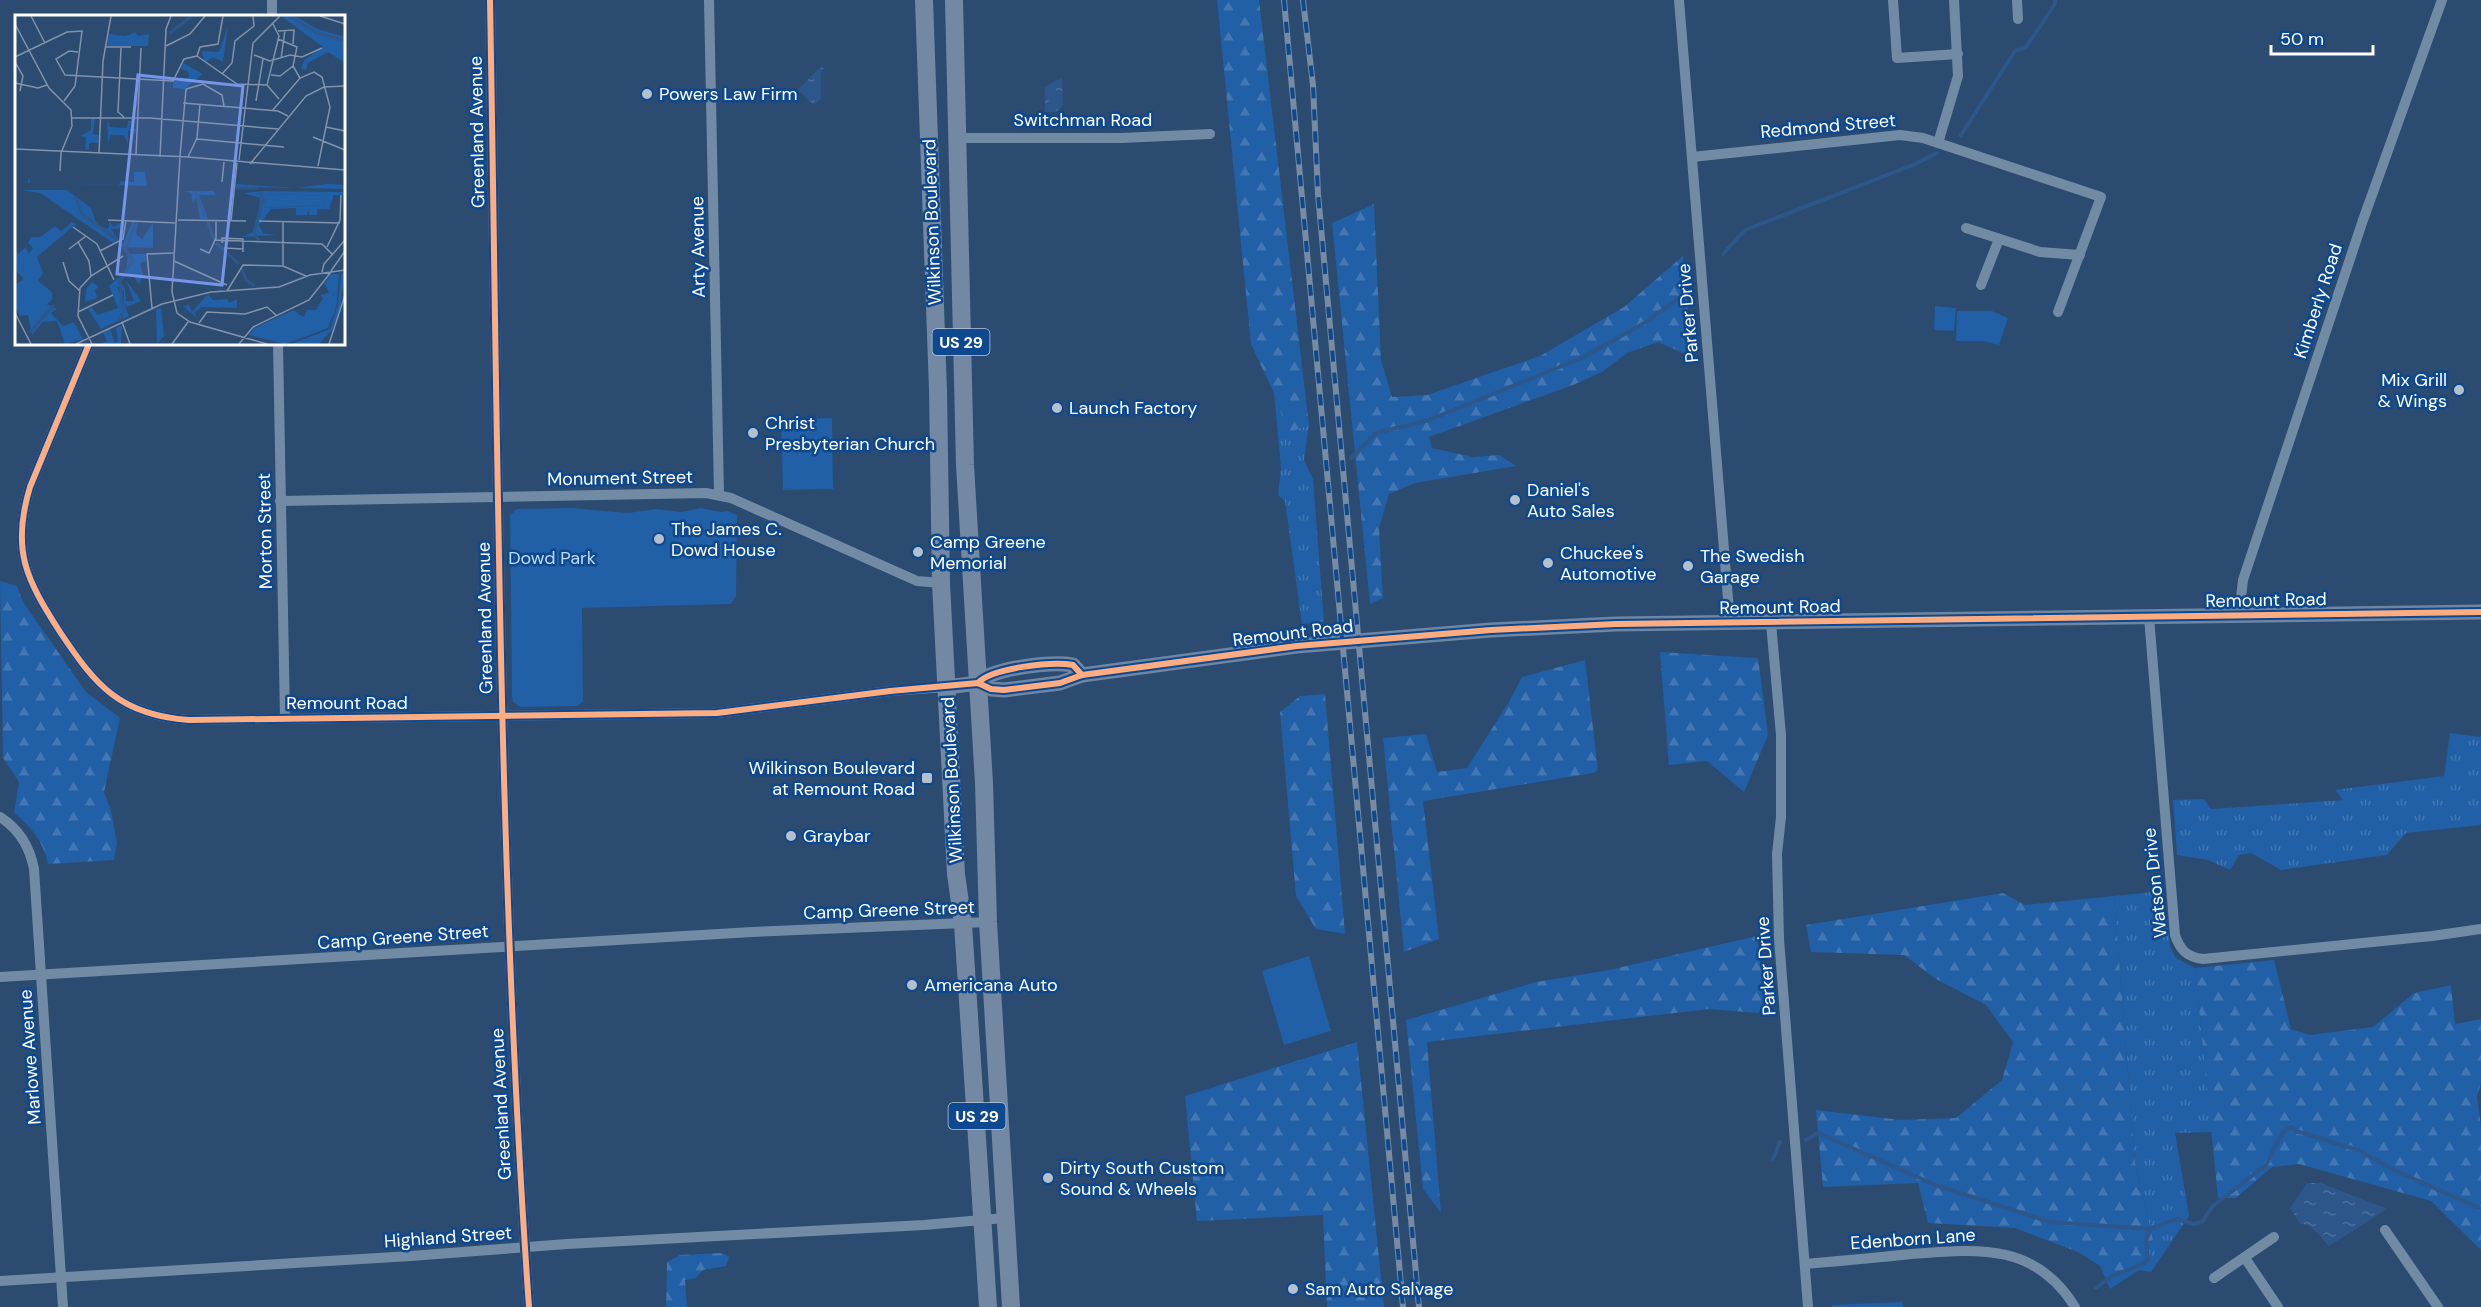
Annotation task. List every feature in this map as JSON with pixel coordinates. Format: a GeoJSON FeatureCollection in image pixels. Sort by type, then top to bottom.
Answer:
{"type":"FeatureCollection","features":[{"type":"Feature","properties":{"kind":"main road","name":"Wilkinson Boulevard"},"geometry":{"type":"LineString","coordinates":[[924,0],[938,390],[941,583],[956,874],[963,924],[988,1307]]}},
{"type":"Feature","properties":{"kind":"main road","name":"Wilkinson Boulevard"},"geometry":{"type":"LineString","coordinates":[[954,0],[964,444],[984,794],[988,922],[1011,1307]]}},
{"type":"Feature","properties":{"kind":"main road","name":"Remount Road"},"geometry":{"type":"LineString","coordinates":[[947,687],[978,683],[991,689],[1004,690],[1060,683],[1082,675],[1297,646],[1397,637],[1616,624],[2481,612]]}},
{"type":"Feature","properties":{"kind":"street","name":"Greenland Avenue"},"geometry":{"type":"LineString","coordinates":[[490,0],[508,946],[529,1307]]}},
{"type":"Feature","properties":{"kind":"street","name":"Arty Avenue"},"geometry":{"type":"LineString","coordinates":[[710,0],[718,494]]}},
{"type":"Feature","properties":{"kind":"street","name":"Parker Drive"},"geometry":{"type":"LineString","coordinates":[[1678,0],[1730,623]]}},
{"type":"Feature","properties":{"kind":"street"},"geometry":{"type":"LineString","coordinates":[[1893,0],[1898,58],[1958,54]]}},
{"type":"Feature","properties":{"kind":"street"},"geometry":{"type":"LineString","coordinates":[[1938,143],[1955,90],[1958,54],[1954,0]]}},
{"type":"Feature","properties":{"kind":"street"},"geometry":{"type":"LineString","coordinates":[[2017,0],[2018,19]]}},
{"type":"Feature","properties":{"kind":"street","name":"Kimberly Road"},"geometry":{"type":"LineString","coordinates":[[2239,615],[2243,580],[2363,220],[2442,0]]}},
{"type":"Feature","properties":{"kind":"street","name":"Switchman Road"},"geometry":{"type":"LineString","coordinates":[[957,138],[1121,138],[1210,134]]}},
{"type":"Feature","properties":{"kind":"street","name":"Redmond Street"},"geometry":{"type":"LineString","coordinates":[[1692,157],[1889,135],[1912,136],[2102,197],[2080,255]]}},
{"type":"Feature","properties":{"kind":"street"},"geometry":{"type":"LineString","coordinates":[[1966,228],[2040,252],[2080,255],[2058,312]]}},
{"type":"Feature","properties":{"kind":"street"},"geometry":{"type":"LineString","coordinates":[[1981,285],[1999,239]]}},
{"type":"Feature","properties":{"kind":"street","name":"Remount Road"},"geometry":{"type":"LineString","coordinates":[[89,345],[30,487],[23,508],[21,542],[24,565],[32,586],[82,664],[103,687],[135,709],[156,716],[189,720],[717,713],[890,691],[947,687]]}},
{"type":"Feature","properties":{"kind":"street","name":"Morton Street"},"geometry":{"type":"LineString","coordinates":[[278,345],[285,718]]}},
{"type":"Feature","properties":{"kind":"street","name":"Monument Street"},"geometry":{"type":"LineString","coordinates":[[280,501],[718,494],[830,541],[917,581],[941,583]]}},
{"type":"Feature","properties":{"kind":"street","name":"Watson Drive"},"geometry":{"type":"LineString","coordinates":[[2148,617],[2175,935],[2184,952],[2193,958],[2203,959],[2243,956],[2481,929]]}},
{"type":"Feature","properties":{"kind":"street","name":"Parker Drive"},"geometry":{"type":"LineString","coordinates":[[1771,622],[1781,735],[1781,818],[1777,854],[1779,939],[1808,1307]]}},
{"type":"Feature","properties":{"kind":"street","name":"Marlowe Avenue"},"geometry":{"type":"LineString","coordinates":[[0,817],[17,831],[33,861],[63,1307]]}},
{"type":"Feature","properties":{"kind":"street","name":"Camp Greene Street"},"geometry":{"type":"LineString","coordinates":[[0,977],[752,932],[988,922]]}},
{"type":"Feature","properties":{"kind":"street","name":"Highland Street"},"geometry":{"type":"LineString","coordinates":[[0,1281],[1005,1218]]}},
{"type":"Feature","properties":{"kind":"street"},"geometry":{"type":"LineString","coordinates":[[2385,1230],[2438,1307]]}},
{"type":"Feature","properties":{"kind":"street"},"geometry":{"type":"LineString","coordinates":[[2214,1278],[2274,1237]]}},
{"type":"Feature","properties":{"kind":"street","name":"Edenborn Lane"},"geometry":{"type":"LineString","coordinates":[[1805,1264],[1957,1250],[1985,1250],[2014,1257],[2044,1271],[2066,1291],[2075,1307]]}},
{"type":"Feature","properties":{"kind":"street"},"geometry":{"type":"LineString","coordinates":[[2245,1258],[2278,1307]]}},
{"type":"Feature","properties":{"kind":"green space"},"geometry":{"type":"Polygon","coordinates":[[[1217,0],[1259,0],[1309,425],[1288,433],[1274,393],[1251,344],[1217,0]]]}},
{"type":"Feature","properties":{"kind":"green space"},"geometry":{"type":"Polygon","coordinates":[[[1374,204],[1381,360],[1392,397],[1427,395],[1540,356],[1624,307],[1683,256],[1692,357],[1658,342],[1627,353],[1602,372],[1573,385],[1429,437],[1432,448],[1473,457],[1499,455],[1516,466],[1415,483],[1389,494],[1379,528],[1383,598],[1370,604],[1332,223],[1374,204]]]}},
{"type":"Feature","properties":{"kind":"green space"},"geometry":{"type":"Polygon","coordinates":[[[1935,306],[1956,308],[1954,331],[1934,330],[1935,306]]]}},
{"type":"Feature","properties":{"kind":"green space"},"geometry":{"type":"Polygon","coordinates":[[[1957,311],[1992,311],[2008,318],[1999,345],[1983,341],[1956,341],[1957,311]]]}},
{"type":"Feature","properties":{"kind":"green space"},"geometry":{"type":"Polygon","coordinates":[[[1274,393],[1288,432],[1309,425],[1304,460],[1313,479],[1324,622],[1302,624],[1285,501],[1278,495],[1281,468],[1274,393]]]}},
{"type":"Feature","properties":{"kind":"green space"},"geometry":{"type":"Polygon","coordinates":[[[832,418],[833,489],[783,490],[781,419],[832,418]]]}},
{"type":"Feature","properties":{"kind":"green space","name":"Dowd Park"},"geometry":{"type":"Polygon","coordinates":[[[572,508],[628,513],[656,509],[682,512],[701,508],[728,511],[737,515],[736,596],[731,604],[582,608],[583,702],[577,706],[520,707],[513,702],[512,697],[510,515],[517,509],[572,508]]]}},
{"type":"Feature","properties":{"kind":"green space"},"geometry":{"type":"Polygon","coordinates":[[[0,581],[17,586],[23,602],[86,692],[120,718],[104,792],[111,810],[117,843],[114,860],[48,864],[36,836],[14,813],[19,782],[3,758],[0,581]]]}},
{"type":"Feature","properties":{"kind":"green space"},"geometry":{"type":"Polygon","coordinates":[[[1660,652],[1758,658],[1768,735],[1744,792],[1707,761],[1669,765],[1660,652]]]}},
{"type":"Feature","properties":{"kind":"green space"},"geometry":{"type":"Polygon","coordinates":[[[1585,660],[1598,770],[1593,773],[1423,801],[1439,939],[1404,952],[1383,738],[1426,734],[1437,772],[1467,768],[1509,702],[1522,677],[1585,660]]]}},
{"type":"Feature","properties":{"kind":"green space"},"geometry":{"type":"Polygon","coordinates":[[[1325,694],[1345,934],[1316,929],[1296,896],[1280,712],[1300,696],[1325,694]]]}},
{"type":"Feature","properties":{"kind":"green space"},"geometry":{"type":"Polygon","coordinates":[[[2450,733],[2481,737],[2481,825],[2406,833],[2387,855],[2281,870],[2251,853],[2239,855],[2230,870],[2208,860],[2177,855],[2173,800],[2204,799],[2211,809],[2343,800],[2335,790],[2444,776],[2450,733]]]}},
{"type":"Feature","properties":{"kind":"green space"},"geometry":{"type":"Polygon","coordinates":[[[2163,891],[2170,946],[2176,958],[2195,968],[2212,1132],[2175,1133],[2189,1216],[2151,1272],[2139,1270],[2153,1240],[2135,1162],[2114,896],[2163,891]]]}},
{"type":"Feature","properties":{"kind":"green space"},"geometry":{"type":"Polygon","coordinates":[[[2003,893],[2025,905],[2114,896],[2135,1162],[2153,1240],[2139,1270],[2110,1289],[2100,1266],[2078,1252],[2015,1228],[1928,1223],[1918,1183],[1823,1187],[1816,1110],[1900,1120],[1956,1118],[2002,1080],[2013,1042],[1986,1005],[1936,979],[1904,955],[1811,952],[1806,925],[2003,893]]]}},
{"type":"Feature","properties":{"kind":"green space"},"geometry":{"type":"Polygon","coordinates":[[[1757,936],[1766,1002],[1758,1013],[1709,1009],[1427,1042],[1441,1213],[1423,1189],[1406,1020],[1536,982],[1609,970],[1757,936]]]}},
{"type":"Feature","properties":{"kind":"green space"},"geometry":{"type":"Polygon","coordinates":[[[1309,956],[1331,1031],[1284,1045],[1262,971],[1309,956]]]}},
{"type":"Feature","properties":{"kind":"green space"},"geometry":{"type":"Polygon","coordinates":[[[2274,960],[2291,1029],[2310,1035],[2373,1027],[2414,993],[2451,985],[2455,1024],[2481,1019],[2481,1083],[2477,1097],[2481,1126],[2481,1250],[2431,1201],[2299,1164],[2272,1167],[2236,1198],[2218,1198],[2195,968],[2274,960]]]}},
{"type":"Feature","properties":{"kind":"green space"},"geometry":{"type":"Polygon","coordinates":[[[1357,1042],[1384,1307],[1327,1307],[1323,1215],[1197,1221],[1185,1096],[1357,1042]]]}},
{"type":"Feature","properties":{"kind":"green space"},"geometry":{"type":"Polygon","coordinates":[[[722,1253],[729,1257],[726,1266],[703,1270],[696,1278],[685,1280],[687,1307],[666,1307],[667,1262],[680,1255],[722,1253]]]}},
{"type":"Feature","properties":{"kind":"green space"},"geometry":{"type":"Polygon","coordinates":[[[1902,1302],[1903,1307],[1832,1307],[1832,1305],[1902,1302]]]}},
{"type":"Feature","properties":{"kind":"water"},"geometry":{"type":"Polygon","coordinates":[[[821,66],[824,69],[821,72],[821,99],[814,105],[798,90],[821,66]]]}},
{"type":"Feature","properties":{"kind":"water"},"geometry":{"type":"Polygon","coordinates":[[[1062,77],[1063,105],[1056,112],[1045,112],[1045,87],[1062,77]]]}},
{"type":"Feature","properties":{"kind":"water"},"geometry":{"type":"Polygon","coordinates":[[[2307,1183],[2321,1183],[2387,1209],[2329,1246],[2312,1228],[2300,1224],[2290,1208],[2307,1183]]]}},
{"type":"Feature","properties":{"kind":"waterway"},"geometry":{"type":"LineString","coordinates":[[1961,135],[2015,51],[2026,47],[2055,4],[2055,0]]}},
{"type":"Feature","properties":{"kind":"waterway"},"geometry":{"type":"LineString","coordinates":[[1723,254],[1745,230],[1913,165],[1937,153]]}},
{"type":"Feature","properties":{"kind":"waterway"},"geometry":{"type":"LineString","coordinates":[[1351,458],[1376,433],[1429,420],[1584,357],[1646,322],[1679,298]]}},
{"type":"Feature","properties":{"kind":"waterway"},"geometry":{"type":"LineString","coordinates":[[1806,1140],[1818,1133],[1938,1186],[2050,1222],[2150,1229],[2176,1219],[2193,1224],[2202,1222],[2213,1206],[2266,1165],[2281,1135],[2292,1127],[2296,1131],[2358,1150],[2394,1170],[2481,1209]]}},
{"type":"Feature","properties":{"kind":"waterway"},"geometry":{"type":"LineString","coordinates":[[1773,1159],[1780,1142]]}},
{"type":"Feature","properties":{"kind":"waterway"},"geometry":{"type":"LineString","coordinates":[[2096,1288],[2112,1276],[2148,1260],[2146,1240],[2150,1229]]}},
{"type":"Feature","properties":{"kind":"railway"},"geometry":{"type":"LineString","coordinates":[[1284,0],[1403,1307]]}},
{"type":"Feature","properties":{"kind":"railway"},"geometry":{"type":"LineString","coordinates":[[1303,0],[1313,85],[1318,194],[1419,1307]]}},
{"type":"Feature","properties":{"kind":"cycle path"},"geometry":{"type":"LineString","coordinates":[[490,0],[505,817],[511,981],[529,1307]]}},
{"type":"Feature","properties":{"kind":"cycle path"},"geometry":{"type":"LineString","coordinates":[[89,345],[30,487],[22,529],[25,563],[38,596],[48,613],[73,651],[98,682],[127,704],[145,712],[189,720],[717,713],[890,691],[978,683],[991,689],[1004,690],[1060,683],[1082,675],[1297,646],[1491,630],[1616,624],[2481,612]]}},
{"type":"Feature","properties":{"kind":"cycle path"},"geometry":{"type":"LineString","coordinates":[[978,683],[996,673],[1038,665],[1073,665],[1082,675]]}},
{"type":"Feature","properties":{"kind":"place","name":"Powers Law Firm"},"geometry":{"type":"Point","coordinates":[647,94]}},
{"type":"Feature","properties":{"kind":"place","name":"Mix Grill & Wings"},"geometry":{"type":"Point","coordinates":[2459,390]}},
{"type":"Feature","properties":{"kind":"place","name":"Launch Factory"},"geometry":{"type":"Point","coordinates":[1057,408]}},
{"type":"Feature","properties":{"kind":"place","name":"Christ Presbyterian Church"},"geometry":{"type":"Point","coordinates":[753,433]}},
{"type":"Feature","properties":{"kind":"place","name":"Daniel's Auto Sales"},"geometry":{"type":"Point","coordinates":[1515,500]}},
{"type":"Feature","properties":{"kind":"place","name":"The James C. Dowd House"},"geometry":{"type":"Point","coordinates":[659,539]}},
{"type":"Feature","properties":{"kind":"place","name":"Camp Greene Memorial"},"geometry":{"type":"Point","coordinates":[918,552]}},
{"type":"Feature","properties":{"kind":"place","name":"Chuckee's Automotive"},"geometry":{"type":"Point","coordinates":[1548,563]}},
{"type":"Feature","properties":{"kind":"place","name":"The Swedish Garage"},"geometry":{"type":"Point","coordinates":[1688,566]}},
{"type":"Feature","properties":{"kind":"place","name":"Wilkinson Boulevard at Remount Road"},"geometry":{"type":"Point","coordinates":[927,778]}},
{"type":"Feature","properties":{"kind":"place","name":"Graybar"},"geometry":{"type":"Point","coordinates":[791,836]}},
{"type":"Feature","properties":{"kind":"place","name":"Americana Auto"},"geometry":{"type":"Point","coordinates":[912,985]}},
{"type":"Feature","properties":{"kind":"place","name":"Dirty South Custom Sound & Wheels"},"geometry":{"type":"Point","coordinates":[1048,1178]}},
{"type":"Feature","properties":{"kind":"place","name":"Sam Auto Salvage"},"geometry":{"type":"Point","coordinates":[1293,1289]}}]}
